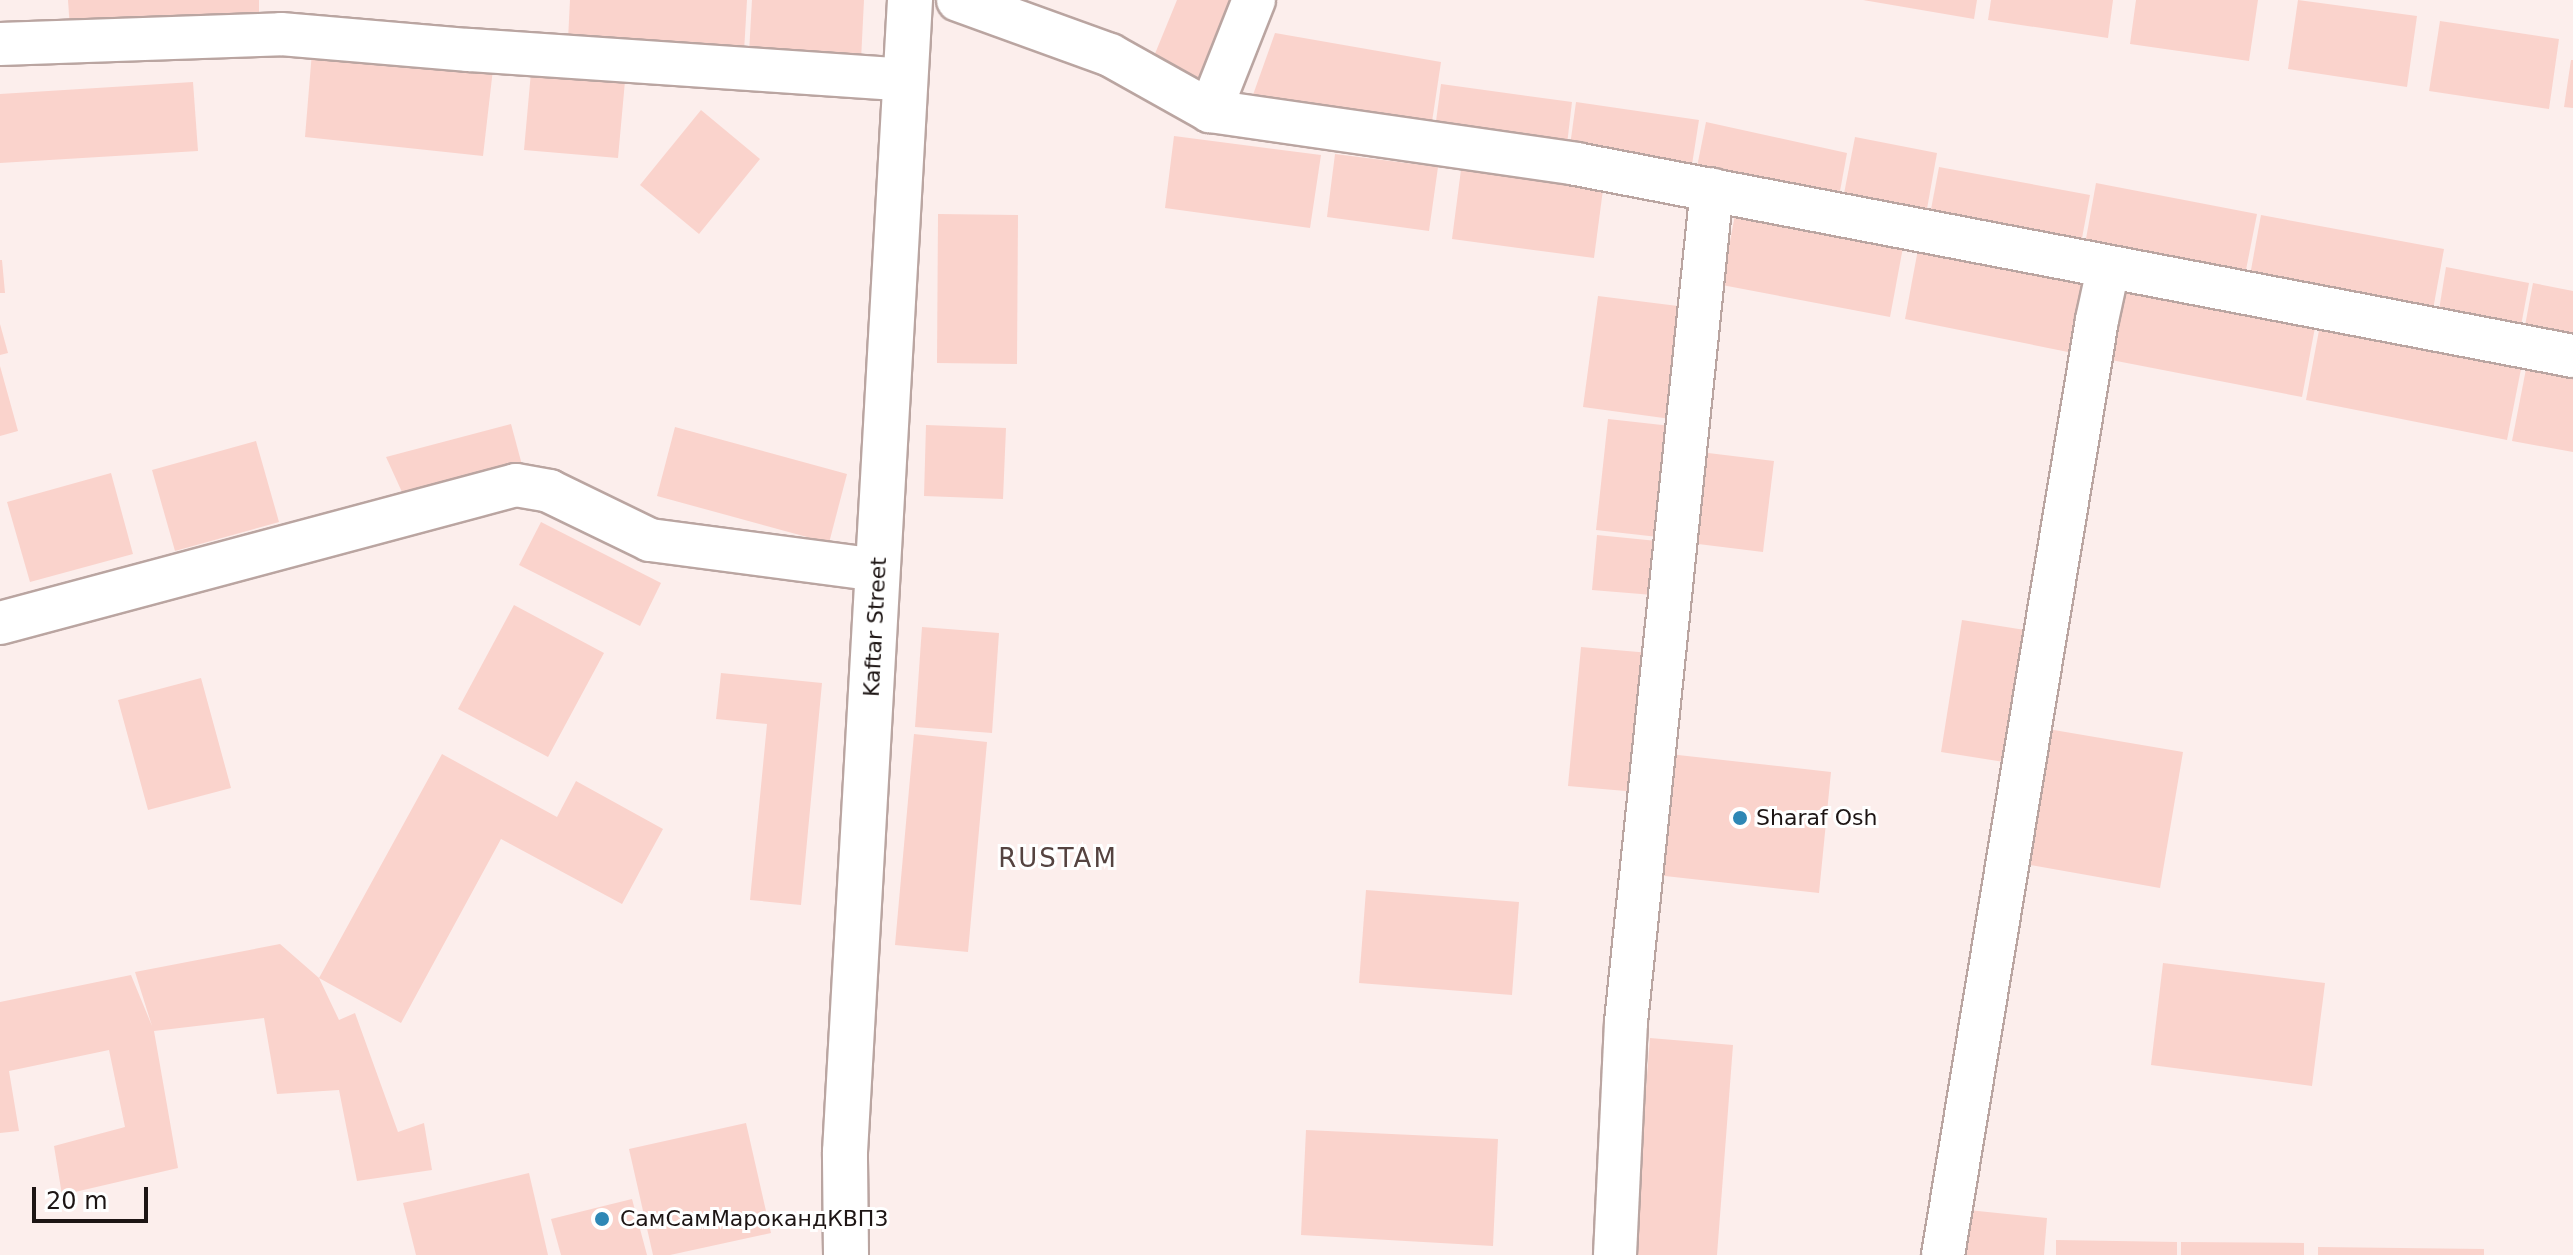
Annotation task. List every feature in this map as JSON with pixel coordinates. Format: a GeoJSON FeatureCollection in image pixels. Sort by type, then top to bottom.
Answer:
{"type":"FeatureCollection","features":[{"type":"Feature","properties":{"kind":"street","name":"Kaftar Street"},"geometry":{"type":"LineString","coordinates":[[846,1255],[845,1152],[910,0]]}},
{"type":"Feature","properties":{"kind":"street"},"geometry":{"type":"LineString","coordinates":[[958,0],[1110,55],[1210,111],[1391,140],[1576,164],[2108,269],[2573,356]]}},
{"type":"Feature","properties":{"kind":"street"},"geometry":{"type":"LineString","coordinates":[[1210,111],[1254,0]]}},
{"type":"Feature","properties":{"kind":"street"},"geometry":{"type":"LineString","coordinates":[[0,44],[282,17],[469,50],[905,80]]}},
{"type":"Feature","properties":{"kind":"street"},"geometry":{"type":"LineString","coordinates":[[1615,1255],[1626,1022],[1712,189]]}},
{"type":"Feature","properties":{"kind":"street"},"geometry":{"type":"LineString","coordinates":[[1943,1255],[2097,320],[2108,269]]}},
{"type":"Feature","properties":{"kind":"street"},"geometry":{"type":"LineString","coordinates":[[3,610],[516,485],[549,491],[650,540],[878,570]]}},
{"type":"Feature","properties":{"kind":"building"},"geometry":{"type":"Polygon","coordinates":[[[68,0],[259,0],[259,25],[70,29],[68,0]]]}},
{"type":"Feature","properties":{"kind":"building"},"geometry":{"type":"Polygon","coordinates":[[[570,0],[747,0],[744,52],[568,40],[570,0]]]}},
{"type":"Feature","properties":{"kind":"building"},"geometry":{"type":"Polygon","coordinates":[[[752,0],[864,0],[861,60],[749,53],[752,0]]]}},
{"type":"Feature","properties":{"kind":"building"},"geometry":{"type":"Polygon","coordinates":[[[1177,0],[1230,0],[1198,79],[1152,61],[1177,0]]]}},
{"type":"Feature","properties":{"kind":"building"},"geometry":{"type":"Polygon","coordinates":[[[1863,0],[1977,0],[1974,19],[1863,0]]]}},
{"type":"Feature","properties":{"kind":"building"},"geometry":{"type":"Polygon","coordinates":[[[1991,0],[2113,0],[2108,38],[1988,20],[1991,0]]]}},
{"type":"Feature","properties":{"kind":"building"},"geometry":{"type":"Polygon","coordinates":[[[2136,0],[2258,0],[2249,61],[2130,44],[2136,0]]]}},
{"type":"Feature","properties":{"kind":"building"},"geometry":{"type":"Polygon","coordinates":[[[2298,0],[2417,16],[2407,87],[2288,69],[2298,0]]]}},
{"type":"Feature","properties":{"kind":"building"},"geometry":{"type":"Polygon","coordinates":[[[2440,21],[2559,39],[2549,109],[2429,91],[2440,21]]]}},
{"type":"Feature","properties":{"kind":"building"},"geometry":{"type":"Polygon","coordinates":[[[1275,33],[1441,62],[1430,135],[1249,106],[1275,33]]]}},
{"type":"Feature","properties":{"kind":"building"},"geometry":{"type":"Polygon","coordinates":[[[312,52],[493,69],[483,156],[305,137],[312,52]]]}},
{"type":"Feature","properties":{"kind":"building"},"geometry":{"type":"Polygon","coordinates":[[[2573,60],[2573,108],[2564,107],[2573,60]]]}},
{"type":"Feature","properties":{"kind":"building"},"geometry":{"type":"Polygon","coordinates":[[[531,72],[625,81],[618,158],[524,150],[531,72]]]}},
{"type":"Feature","properties":{"kind":"building"},"geometry":{"type":"Polygon","coordinates":[[[193,82],[198,151],[0,163],[0,94],[193,82]]]}},
{"type":"Feature","properties":{"kind":"building"},"geometry":{"type":"Polygon","coordinates":[[[1441,84],[1572,102],[1566,153],[1434,136],[1441,84]]]}},
{"type":"Feature","properties":{"kind":"building"},"geometry":{"type":"Polygon","coordinates":[[[1576,102],[1699,120],[1691,171],[1569,153],[1576,102]]]}},
{"type":"Feature","properties":{"kind":"building"},"geometry":{"type":"Polygon","coordinates":[[[701,110],[760,159],[699,234],[640,185],[701,110]]]}},
{"type":"Feature","properties":{"kind":"building"},"geometry":{"type":"Polygon","coordinates":[[[1706,122],[1847,153],[1838,202],[1696,172],[1706,122]]]}},
{"type":"Feature","properties":{"kind":"building"},"geometry":{"type":"Polygon","coordinates":[[[1174,136],[1321,155],[1310,228],[1165,208],[1174,136]]]}},
{"type":"Feature","properties":{"kind":"building"},"geometry":{"type":"Polygon","coordinates":[[[1855,137],[1937,153],[1925,220],[1842,204],[1855,137]]]}},
{"type":"Feature","properties":{"kind":"building"},"geometry":{"type":"Polygon","coordinates":[[[1335,154],[1438,167],[1429,231],[1327,217],[1335,154]]]}},
{"type":"Feature","properties":{"kind":"building"},"geometry":{"type":"Polygon","coordinates":[[[1462,162],[1604,182],[1594,258],[1452,239],[1462,162]]]}},
{"type":"Feature","properties":{"kind":"building"},"geometry":{"type":"Polygon","coordinates":[[[1939,167],[2090,195],[2080,249],[1929,220],[1939,167]]]}},
{"type":"Feature","properties":{"kind":"building"},"geometry":{"type":"Polygon","coordinates":[[[2096,183],[2257,214],[2244,280],[2084,250],[2096,183]]]}},
{"type":"Feature","properties":{"kind":"building"},"geometry":{"type":"Polygon","coordinates":[[[1736,209],[1904,242],[1890,317],[1722,285],[1736,209]]]}},
{"type":"Feature","properties":{"kind":"building"},"geometry":{"type":"Polygon","coordinates":[[[938,214],[1018,215],[1017,364],[937,363],[938,214]]]}},
{"type":"Feature","properties":{"kind":"building"},"geometry":{"type":"Polygon","coordinates":[[[2261,215],[2444,249],[2432,315],[2249,281],[2261,215]]]}},
{"type":"Feature","properties":{"kind":"building"},"geometry":{"type":"Polygon","coordinates":[[[1919,244],[2088,277],[2073,353],[1905,319],[1919,244]]]}},
{"type":"Feature","properties":{"kind":"building"},"geometry":{"type":"Polygon","coordinates":[[[2,260],[5,293],[0,293],[2,260]]]}},
{"type":"Feature","properties":{"kind":"building"},"geometry":{"type":"Polygon","coordinates":[[[2446,267],[2529,283],[2520,331],[2438,316],[2446,267]]]}},
{"type":"Feature","properties":{"kind":"building"},"geometry":{"type":"Polygon","coordinates":[[[2115,282],[2316,322],[2302,397],[2101,358],[2115,282]]]}},
{"type":"Feature","properties":{"kind":"building"},"geometry":{"type":"Polygon","coordinates":[[[2533,283],[2573,291],[2573,340],[2524,331],[2533,283]]]}},
{"type":"Feature","properties":{"kind":"building"},"geometry":{"type":"Polygon","coordinates":[[[1598,296],[1686,307],[1671,419],[1583,407],[1598,296]]]}},
{"type":"Feature","properties":{"kind":"building"},"geometry":{"type":"Polygon","coordinates":[[[0,324],[8,353],[0,355],[0,324]]]}},
{"type":"Feature","properties":{"kind":"building"},"geometry":{"type":"Polygon","coordinates":[[[2320,325],[2522,364],[2507,440],[2306,400],[2320,325]]]}},
{"type":"Feature","properties":{"kind":"building"},"geometry":{"type":"Polygon","coordinates":[[[2527,364],[2573,373],[2573,452],[2512,441],[2527,364]]]}},
{"type":"Feature","properties":{"kind":"building"},"geometry":{"type":"Polygon","coordinates":[[[0,366],[18,431],[0,436],[0,366]]]}},
{"type":"Feature","properties":{"kind":"building"},"geometry":{"type":"Polygon","coordinates":[[[1608,419],[1671,426],[1658,537],[1596,530],[1608,419]]]}},
{"type":"Feature","properties":{"kind":"building"},"geometry":{"type":"Polygon","coordinates":[[[511,424],[522,465],[402,492],[386,457],[511,424]]]}},
{"type":"Feature","properties":{"kind":"building"},"geometry":{"type":"Polygon","coordinates":[[[926,425],[1006,428],[1003,499],[924,496],[926,425]]]}},
{"type":"Feature","properties":{"kind":"building"},"geometry":{"type":"Polygon","coordinates":[[[675,427],[847,474],[829,543],[657,496],[675,427]]]}},
{"type":"Feature","properties":{"kind":"building"},"geometry":{"type":"Polygon","coordinates":[[[256,441],[279,522],[175,551],[152,470],[256,441]]]}},
{"type":"Feature","properties":{"kind":"building"},"geometry":{"type":"Polygon","coordinates":[[[1700,452],[1774,461],[1763,552],[1690,543],[1700,452]]]}},
{"type":"Feature","properties":{"kind":"building"},"geometry":{"type":"Polygon","coordinates":[[[111,473],[133,554],[30,582],[7,502],[111,473]]]}},
{"type":"Feature","properties":{"kind":"building"},"geometry":{"type":"Polygon","coordinates":[[[541,522],[661,583],[640,626],[519,565],[541,522]]]}},
{"type":"Feature","properties":{"kind":"building"},"geometry":{"type":"Polygon","coordinates":[[[1597,535],[1657,541],[1653,595],[1592,590],[1597,535]]]}},
{"type":"Feature","properties":{"kind":"building"},"geometry":{"type":"Polygon","coordinates":[[[514,605],[604,653],[548,757],[458,709],[514,605]]]}},
{"type":"Feature","properties":{"kind":"building"},"geometry":{"type":"Polygon","coordinates":[[[1962,620],[2025,630],[2004,762],[1941,752],[1962,620]]]}},
{"type":"Feature","properties":{"kind":"building"},"geometry":{"type":"Polygon","coordinates":[[[922,627],[999,633],[992,733],[915,727],[922,627]]]}},
{"type":"Feature","properties":{"kind":"building"},"geometry":{"type":"Polygon","coordinates":[[[1581,647],[1650,653],[1637,792],[1568,786],[1581,647]]]}},
{"type":"Feature","properties":{"kind":"building"},"geometry":{"type":"Polygon","coordinates":[[[721,673],[822,683],[801,905],[750,900],[767,724],[716,719],[721,673]]]}},
{"type":"Feature","properties":{"kind":"building"},"geometry":{"type":"Polygon","coordinates":[[[201,678],[231,788],[148,810],[118,700],[201,678]]]}},
{"type":"Feature","properties":{"kind":"building"},"geometry":{"type":"Polygon","coordinates":[[[2042,728],[2183,752],[2160,888],[2019,863],[2042,728]]]}},
{"type":"Feature","properties":{"kind":"building"},"geometry":{"type":"Polygon","coordinates":[[[914,734],[987,742],[968,952],[895,945],[914,734]]]}},
{"type":"Feature","properties":{"kind":"building"},"geometry":{"type":"Polygon","coordinates":[[[442,754],[557,817],[576,781],[663,829],[622,904],[501,839],[401,1023],[319,978],[442,754]]]}},
{"type":"Feature","properties":{"kind":"building"},"geometry":{"type":"Polygon","coordinates":[[[1669,754],[1831,772],[1819,893],[1656,875],[1669,754]]]}},
{"type":"Feature","properties":{"kind":"building"},"geometry":{"type":"Polygon","coordinates":[[[1366,890],[1519,902],[1512,995],[1359,983],[1366,890]]]}},
{"type":"Feature","properties":{"kind":"building"},"geometry":{"type":"Polygon","coordinates":[[[280,944],[319,978],[339,1020],[355,1013],[398,1132],[424,1123],[432,1170],[357,1181],[339,1090],[277,1094],[264,1018],[154,1031],[178,1168],[62,1195],[54,1146],[125,1127],[109,1050],[9,1071],[19,1131],[0,1133],[0,1002],[131,975],[152,1026],[135,972],[280,944]]]}},
{"type":"Feature","properties":{"kind":"building"},"geometry":{"type":"Polygon","coordinates":[[[2163,963],[2325,983],[2312,1086],[2151,1065],[2163,963]]]}},
{"type":"Feature","properties":{"kind":"building"},"geometry":{"type":"Polygon","coordinates":[[[1650,1038],[1733,1045],[1717,1255],[1633,1255],[1650,1038]]]}},
{"type":"Feature","properties":{"kind":"building"},"geometry":{"type":"Polygon","coordinates":[[[746,1123],[771,1233],[670,1255],[653,1255],[629,1149],[746,1123]]]}},
{"type":"Feature","properties":{"kind":"building"},"geometry":{"type":"Polygon","coordinates":[[[1306,1130],[1498,1139],[1493,1246],[1301,1235],[1306,1130]]]}},
{"type":"Feature","properties":{"kind":"building"},"geometry":{"type":"Polygon","coordinates":[[[529,1173],[548,1255],[416,1255],[403,1203],[529,1173]]]}},
{"type":"Feature","properties":{"kind":"building"},"geometry":{"type":"Polygon","coordinates":[[[632,1199],[647,1255],[561,1255],[551,1219],[632,1199]]]}},
{"type":"Feature","properties":{"kind":"building"},"geometry":{"type":"Polygon","coordinates":[[[1968,1210],[2047,1218],[2044,1255],[1964,1255],[1968,1210]]]}},
{"type":"Feature","properties":{"kind":"building"},"geometry":{"type":"Polygon","coordinates":[[[2056,1240],[2177,1242],[2177,1255],[2056,1255],[2056,1240]]]}},
{"type":"Feature","properties":{"kind":"building"},"geometry":{"type":"Polygon","coordinates":[[[2181,1242],[2304,1243],[2304,1255],[2181,1255],[2181,1242]]]}},
{"type":"Feature","properties":{"kind":"building"},"geometry":{"type":"Polygon","coordinates":[[[2318,1247],[2484,1249],[2484,1255],[2318,1255],[2318,1247]]]}},
{"type":"Feature","properties":{"kind":"place","name":"Sharaf Osh"},"geometry":{"type":"Point","coordinates":[1740,818]}},
{"type":"Feature","properties":{"kind":"place","name":"СамСамМарокандКВП3"},"geometry":{"type":"Point","coordinates":[602,1219]}},
{"type":"Feature","properties":{"kind":"district","name":"RUSTAM"},"geometry":{"type":"Point","coordinates":[1058,859]}}]}
